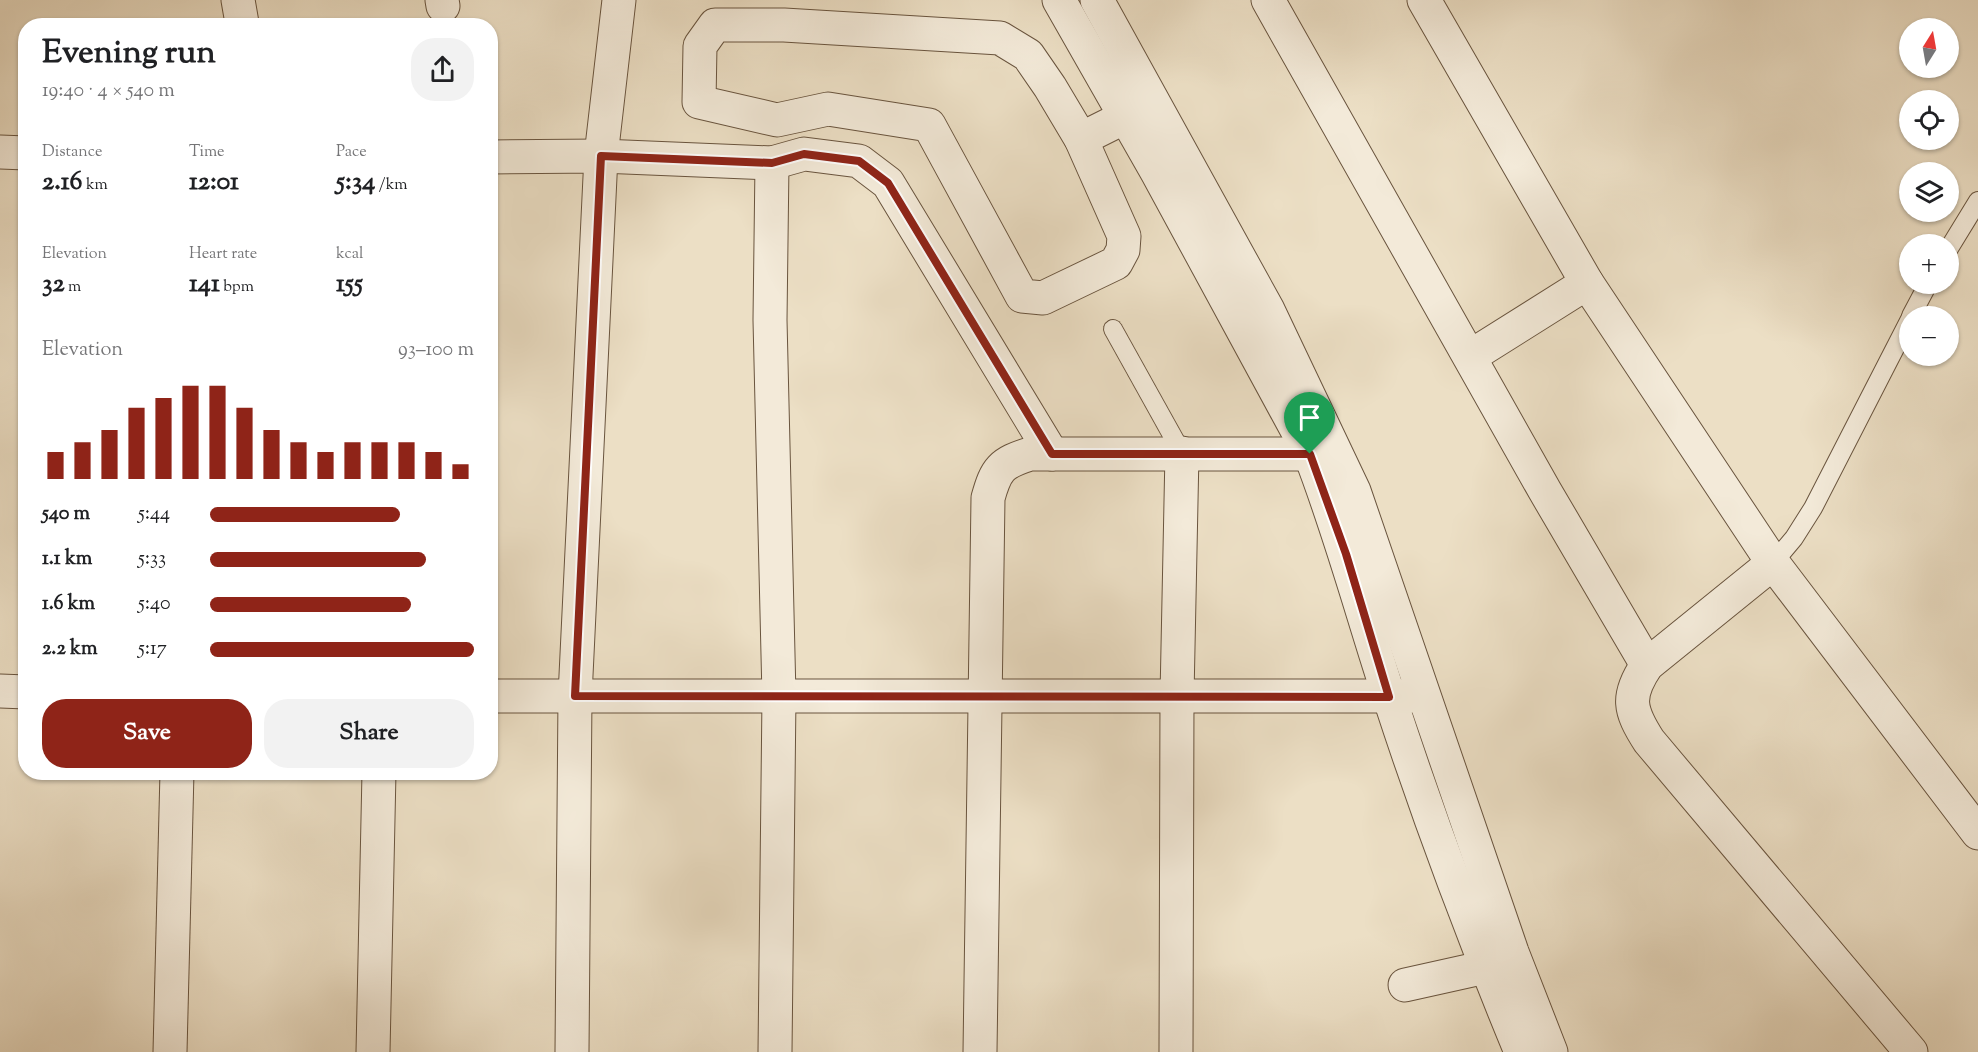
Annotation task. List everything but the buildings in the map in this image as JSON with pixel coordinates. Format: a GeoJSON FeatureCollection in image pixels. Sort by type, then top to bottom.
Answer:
{"type":"FeatureCollection","features":[{"type":"Feature","properties":{"kind":"street"},"geometry":{"type":"LineString","coordinates":[[572,1052],[575,696],[601,156],[619,0]]}},
{"type":"Feature","properties":{"kind":"street"},"geometry":{"type":"LineString","coordinates":[[1059,0],[1258,354],[1310,454],[1342,543],[1389,697],[1446,865],[1521,1052]]}},
{"type":"Feature","properties":{"kind":"street"},"geometry":{"type":"LineString","coordinates":[[1097,0],[1268,310],[1354,490],[1508,942],[1551,1052]]}},
{"type":"Feature","properties":{"kind":"street"},"geometry":{"type":"LineString","coordinates":[[1268,0],[1471,356],[1545,491],[1647,664]]}},
{"type":"Feature","properties":{"kind":"street"},"geometry":{"type":"LineString","coordinates":[[1424,0],[1587,283],[1773,563],[1978,833]]}},
{"type":"Feature","properties":{"kind":"street"},"geometry":{"type":"LineString","coordinates":[[715,25],[784,25],[1000,38],[1028,55],[1081,139],[1124,236],[1123,250],[1116,263],[1043,298],[1022,296],[929,125],[828,109],[777,120],[699,102],[700,46],[715,25]]}},
{"type":"Feature","properties":{"kind":"street"},"geometry":{"type":"LineString","coordinates":[[1081,139],[1125,117]]}},
{"type":"Feature","properties":{"kind":"street"},"geometry":{"type":"LineString","coordinates":[[0,152],[18,153]]}},
{"type":"Feature","properties":{"kind":"street"},"geometry":{"type":"LineString","coordinates":[[498,157],[601,156],[772,163],[804,154],[859,161],[888,183],[1052,454]]}},
{"type":"Feature","properties":{"kind":"street"},"geometry":{"type":"LineString","coordinates":[[772,163],[770,320],[779,696],[775,1052]]}},
{"type":"Feature","properties":{"kind":"street"},"geometry":{"type":"LineString","coordinates":[[1471,356],[1587,283]]}},
{"type":"Feature","properties":{"kind":"street"},"geometry":{"type":"LineString","coordinates":[[1176,1052],[1177,696],[1182,453]]}},
{"type":"Feature","properties":{"kind":"street"},"geometry":{"type":"LineString","coordinates":[[980,1052],[988,498],[994,475],[1008,460],[1030,454],[1310,454]]}},
{"type":"Feature","properties":{"kind":"street"},"geometry":{"type":"LineString","coordinates":[[1773,563],[1647,664],[1636,681],[1631,695],[1634,718],[1649,741],[1911,1052]]}},
{"type":"Feature","properties":{"kind":"street"},"geometry":{"type":"LineString","coordinates":[[0,692],[18,692]]}},
{"type":"Feature","properties":{"kind":"street"},"geometry":{"type":"LineString","coordinates":[[498,696],[1423,696]]}},
{"type":"Feature","properties":{"kind":"street"},"geometry":{"type":"LineString","coordinates":[[170,1052],[177,780]]}},
{"type":"Feature","properties":{"kind":"street"},"geometry":{"type":"LineString","coordinates":[[373,1052],[379,780]]}},
{"type":"Feature","properties":{"kind":"street"},"geometry":{"type":"LineString","coordinates":[[1405,985],[1486,968]]}},
{"type":"Feature","properties":{"kind":"lane"},"geometry":{"type":"LineString","coordinates":[[1958,234],[1978,201]]}},
{"type":"Feature","properties":{"kind":"lane"},"geometry":{"type":"LineString","coordinates":[[1113,329],[1182,453]]}},
{"type":"Feature","properties":{"kind":"lane"},"geometry":{"type":"LineString","coordinates":[[1773,563],[1794,538],[1813,508],[1899,340]]}},
{"type":"Feature","properties":{"kind":"route"},"geometry":{"type":"LineString","coordinates":[[804,154],[859,161],[888,183],[1052,454],[1213,452],[1310,454],[1346,554],[1389,697],[575,696],[601,156],[772,163],[804,154]]}}]}
